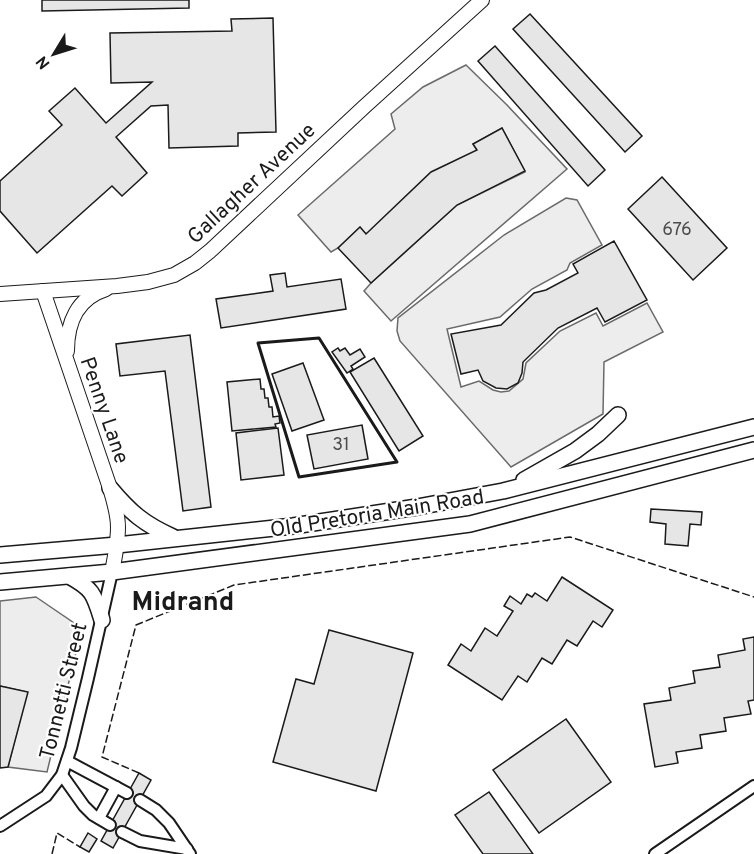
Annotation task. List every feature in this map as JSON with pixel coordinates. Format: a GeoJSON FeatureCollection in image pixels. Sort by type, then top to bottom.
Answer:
{"type":"FeatureCollection","features":[{"type":"Feature","properties":{"kind":"main road"},"geometry":{"type":"LineString","coordinates":[[503,491],[575,451],[618,415]]}},
{"type":"Feature","properties":{"kind":"main road","name":"Old Pretoria Main Road"},"geometry":{"type":"LineString","coordinates":[[0,555],[117,545],[293,525],[417,507],[503,491],[738,432],[754,425]]}},
{"type":"Feature","properties":{"kind":"main road","name":"Old Pretoria Main Road"},"geometry":{"type":"LineString","coordinates":[[0,582],[112,572],[470,524],[754,450]]}},
{"type":"Feature","properties":{"kind":"main road"},"geometry":{"type":"LineString","coordinates":[[110,488],[141,520],[175,538]]}},
{"type":"Feature","properties":{"kind":"main road"},"geometry":{"type":"LineString","coordinates":[[69,576],[92,592],[102,620]]}},
{"type":"Feature","properties":{"kind":"street","name":"Gallagher Avenue"},"geometry":{"type":"LineString","coordinates":[[0,294],[148,282],[174,275],[195,263],[482,0]]}},
{"type":"Feature","properties":{"kind":"street"},"geometry":{"type":"LineString","coordinates":[[67,363],[67,335],[74,315],[84,302],[99,292],[117,286]]}},
{"type":"Feature","properties":{"kind":"street","name":"Penny Lane"},"geometry":{"type":"LineString","coordinates":[[43,291],[117,514],[117,545],[112,572]]}},
{"type":"Feature","properties":{"kind":"street","name":"Tonnetti Street"},"geometry":{"type":"LineString","coordinates":[[0,826],[46,796],[62,775],[88,678],[112,572]]}},
{"type":"Feature","properties":{"kind":"street"},"geometry":{"type":"LineString","coordinates":[[67,761],[127,793]]}},
{"type":"Feature","properties":{"kind":"street"},"geometry":{"type":"LineString","coordinates":[[62,775],[84,806],[110,825]]}},
{"type":"Feature","properties":{"kind":"street"},"geometry":{"type":"LineString","coordinates":[[655,854],[754,786]]}},
{"type":"Feature","properties":{"kind":"street"},"geometry":{"type":"LineString","coordinates":[[99,818],[116,787]]}},
{"type":"Feature","properties":{"kind":"street"},"geometry":{"type":"LineString","coordinates":[[140,800],[156,810],[169,823],[189,852]]}},
{"type":"Feature","properties":{"kind":"street"},"geometry":{"type":"LineString","coordinates":[[122,832],[140,841],[189,852]]}},
{"type":"Feature","properties":{"kind":"shaded area"},"geometry":{"type":"Polygon","coordinates":[[[466,65],[567,169],[391,321],[364,291],[371,283],[457,205],[525,172],[502,128],[473,144],[477,150],[366,234],[360,227],[331,252],[298,215],[395,129],[391,114],[423,87],[466,65]]]}},
{"type":"Feature","properties":{"kind":"shaded area"},"geometry":{"type":"Polygon","coordinates":[[[566,198],[577,200],[602,245],[570,263],[567,270],[532,289],[500,317],[447,329],[461,387],[479,381],[493,390],[509,391],[523,379],[526,363],[560,331],[596,313],[603,326],[647,303],[663,332],[604,362],[603,414],[511,467],[400,341],[397,331],[398,318],[504,235],[566,198]]]}},
{"type":"Feature","properties":{"kind":"shaded area"},"geometry":{"type":"Polygon","coordinates":[[[36,597],[77,625],[80,636],[47,772],[8,767],[27,692],[0,686],[0,601],[36,597]]]}},
{"type":"Feature","properties":{"kind":"building"},"geometry":{"type":"Polygon","coordinates":[[[42,0],[189,0],[189,8],[42,11],[42,0]]]}},
{"type":"Feature","properties":{"kind":"building"},"geometry":{"type":"Polygon","coordinates":[[[530,14],[642,136],[625,152],[513,29],[530,14]]]}},
{"type":"Feature","properties":{"kind":"building"},"geometry":{"type":"Polygon","coordinates":[[[273,18],[276,132],[238,133],[238,146],[169,148],[168,105],[151,106],[116,137],[147,173],[122,196],[112,186],[37,253],[0,211],[0,181],[62,125],[49,111],[75,88],[106,123],[152,82],[111,83],[110,33],[232,31],[231,19],[273,18]]]}},
{"type":"Feature","properties":{"kind":"building"},"geometry":{"type":"Polygon","coordinates":[[[495,46],[605,170],[588,186],[478,61],[495,46]]]}},
{"type":"Feature","properties":{"kind":"building"},"geometry":{"type":"Polygon","coordinates":[[[502,128],[525,171],[457,205],[371,283],[338,248],[360,227],[366,234],[431,172],[477,150],[473,144],[502,128]]]}},
{"type":"Feature","properties":{"kind":"building"},"geometry":{"type":"Polygon","coordinates":[[[662,177],[727,248],[693,280],[628,209],[662,177]]]}},
{"type":"Feature","properties":{"kind":"building"},"geometry":{"type":"Polygon","coordinates":[[[614,241],[647,300],[605,322],[597,308],[558,328],[523,362],[518,383],[507,389],[496,388],[483,381],[478,370],[461,374],[451,334],[501,325],[534,293],[546,290],[578,273],[573,264],[614,241]]]}},
{"type":"Feature","properties":{"kind":"building"},"geometry":{"type":"Polygon","coordinates":[[[285,273],[287,287],[341,279],[346,309],[221,328],[216,299],[273,291],[270,275],[285,273]]]}},
{"type":"Feature","properties":{"kind":"building"},"geometry":{"type":"Polygon","coordinates":[[[190,335],[211,507],[183,511],[165,371],[120,376],[116,344],[190,335]]]}},
{"type":"Feature","properties":{"kind":"building"},"geometry":{"type":"Polygon","coordinates":[[[338,348],[340,351],[345,348],[350,355],[360,349],[365,357],[351,366],[353,369],[347,373],[332,352],[338,348]]]}},
{"type":"Feature","properties":{"kind":"building"},"geometry":{"type":"Polygon","coordinates":[[[374,358],[423,436],[399,451],[350,372],[374,358]]]}},
{"type":"Feature","properties":{"kind":"building"},"geometry":{"type":"Polygon","coordinates":[[[303,363],[324,420],[292,431],[272,374],[303,363]]]}},
{"type":"Feature","properties":{"kind":"building"},"geometry":{"type":"Polygon","coordinates":[[[260,379],[261,389],[264,389],[265,398],[268,398],[269,407],[272,407],[273,417],[279,416],[280,423],[275,424],[276,427],[232,431],[227,382],[260,379]]]}},
{"type":"Feature","properties":{"kind":"building"},"geometry":{"type":"Polygon","coordinates":[[[362,425],[368,459],[314,469],[307,435],[362,425]]]}},
{"type":"Feature","properties":{"kind":"building"},"geometry":{"type":"Polygon","coordinates":[[[278,428],[284,475],[241,480],[236,433],[278,428]]]}},
{"type":"Feature","properties":{"kind":"building"},"geometry":{"type":"Polygon","coordinates":[[[651,509],[702,512],[701,525],[690,524],[688,546],[665,544],[666,524],[650,522],[651,509]]]}},
{"type":"Feature","properties":{"kind":"building"},"geometry":{"type":"Polygon","coordinates":[[[562,577],[613,610],[602,627],[593,621],[577,646],[567,640],[552,664],[542,658],[527,682],[518,676],[502,700],[448,665],[461,644],[471,651],[485,628],[497,636],[513,611],[504,606],[510,596],[521,604],[527,594],[532,597],[535,593],[547,601],[562,577]]]}},
{"type":"Feature","properties":{"kind":"building"},"geometry":{"type":"Polygon","coordinates":[[[329,630],[413,653],[376,791],[273,762],[296,679],[314,684],[329,630]]]}},
{"type":"Feature","properties":{"kind":"building"},"geometry":{"type":"Polygon","coordinates":[[[754,637],[754,700],[748,701],[751,714],[724,718],[726,731],[700,735],[702,748],[676,752],[678,763],[655,767],[644,704],[671,700],[669,688],[695,683],[693,671],[720,667],[718,655],[745,650],[743,639],[754,637]]]}},
{"type":"Feature","properties":{"kind":"building"},"geometry":{"type":"Polygon","coordinates":[[[0,686],[28,692],[8,767],[0,768],[0,686]]]}},
{"type":"Feature","properties":{"kind":"building"},"geometry":{"type":"Polygon","coordinates":[[[566,719],[611,782],[539,833],[493,770],[566,719]]]}},
{"type":"Feature","properties":{"kind":"building"},"geometry":{"type":"Polygon","coordinates":[[[139,773],[151,780],[113,848],[101,841],[139,773]]]}},
{"type":"Feature","properties":{"kind":"building"},"geometry":{"type":"Polygon","coordinates":[[[489,792],[533,854],[483,854],[455,815],[489,792]]]}},
{"type":"Feature","properties":{"kind":"building"},"geometry":{"type":"Polygon","coordinates":[[[88,833],[97,839],[89,852],[80,847],[88,833]]]}},
{"type":"Feature","properties":{"kind":"fence"},"geometry":{"type":"LineString","coordinates":[[139,773],[102,757],[136,625],[234,585],[570,537],[754,597]]}},
{"type":"Feature","properties":{"kind":"fence"},"geometry":{"type":"LineString","coordinates":[[52,854],[57,833],[80,847]]}},
{"type":"Feature","properties":{"kind":"wall"},"geometry":{"type":"LineString","coordinates":[[319,338],[397,462],[299,477],[258,343],[319,338]]}},
{"type":"Feature","properties":{"kind":"district","name":"Midrand"},"geometry":{"type":"Point","coordinates":[183,601]}}]}
